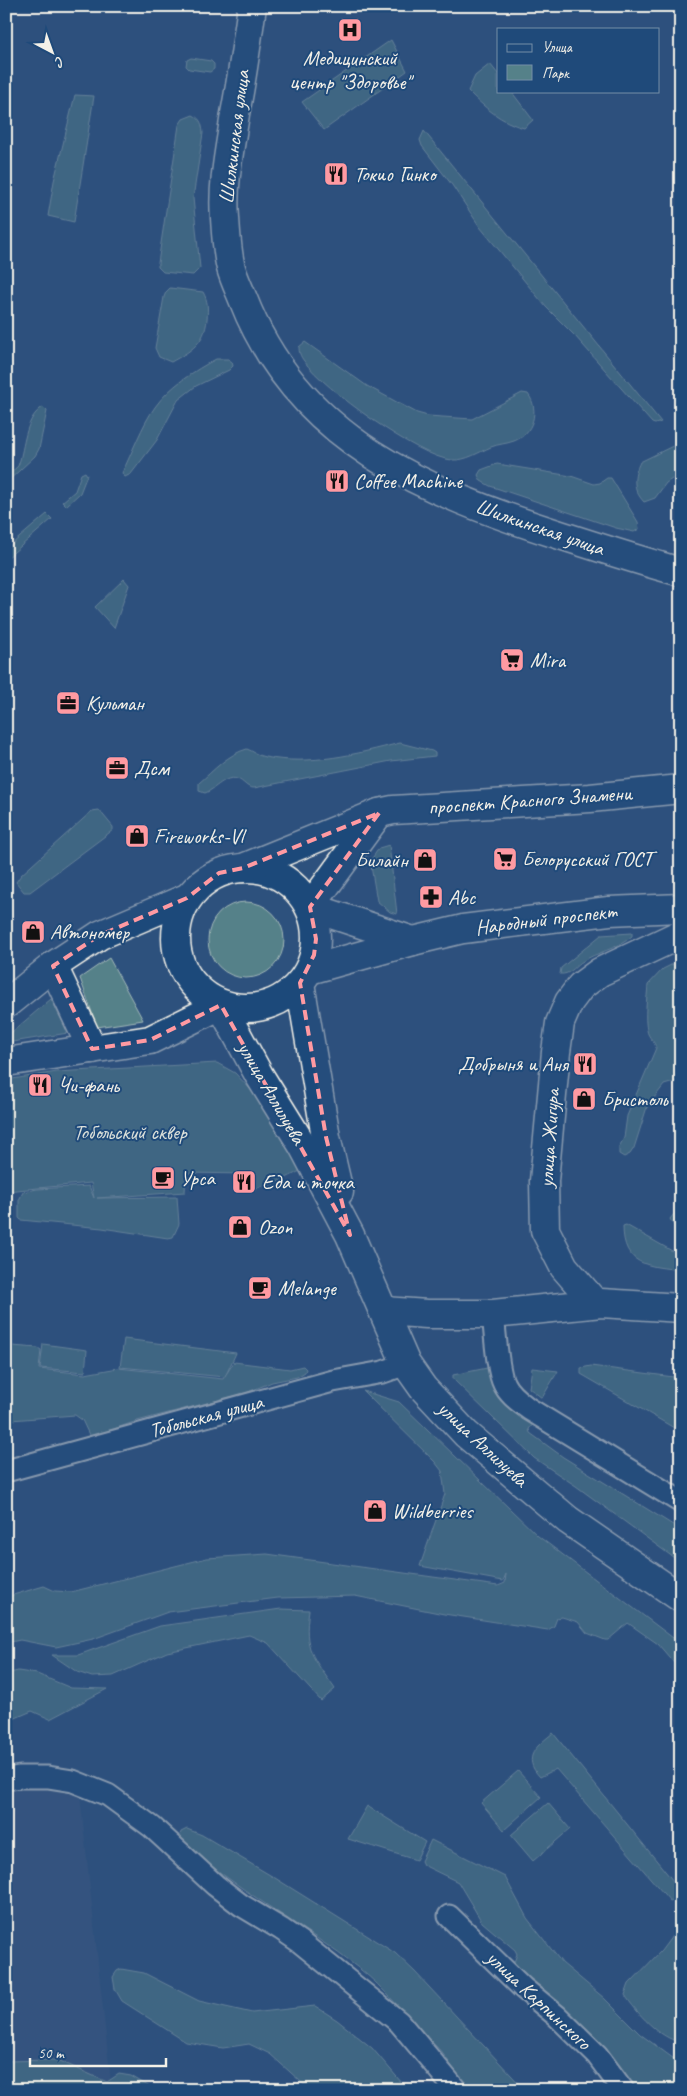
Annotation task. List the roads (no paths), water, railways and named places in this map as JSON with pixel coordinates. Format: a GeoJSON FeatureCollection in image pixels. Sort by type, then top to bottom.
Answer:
{"type":"FeatureCollection","features":[{"type":"Feature","properties":{"kind":"main road","name":"Шилкинская улица"},"geometry":{"type":"LineString","coordinates":[[252,6],[230,144],[224,196],[225,217],[231,267],[249,314],[268,352],[291,384],[319,414],[342,434],[403,473],[485,510],[681,572]]}},
{"type":"Feature","properties":{"kind":"main road","name":"проспект Красного Знамени"},"geometry":{"type":"LineString","coordinates":[[243,868],[379,814],[430,807],[590,798],[681,789]]}},
{"type":"Feature","properties":{"kind":"main road"},"geometry":{"type":"LineString","coordinates":[[310,908],[379,814]]}},
{"type":"Feature","properties":{"kind":"main road"},"geometry":{"type":"LineString","coordinates":[[243,868],[263,870],[282,878],[298,890],[310,908],[315,923],[316,939],[314,955],[305,977],[284,998],[264,1007],[242,1009],[221,1005],[203,996],[189,982],[180,965],[175,942],[178,919],[187,898],[201,883],[219,873],[243,868]]}},
{"type":"Feature","properties":{"kind":"main road"},"geometry":{"type":"LineString","coordinates":[[6,1004],[53,966],[100,935],[187,898]]}},
{"type":"Feature","properties":{"kind":"main road","name":"Народный проспект"},"geometry":{"type":"LineString","coordinates":[[310,908],[413,940]]}},
{"type":"Feature","properties":{"kind":"main road","name":"Народный проспект"},"geometry":{"type":"LineString","coordinates":[[305,977],[413,940],[463,929],[609,910],[681,908]]}},
{"type":"Feature","properties":{"kind":"main road","name":"улица Жигура"},"geometry":{"type":"LineString","coordinates":[[595,1304],[564,1267],[545,1230],[544,1181],[560,1023],[569,1002],[581,986],[600,972],[681,934]]}},
{"type":"Feature","properties":{"kind":"main road"},"geometry":{"type":"LineString","coordinates":[[53,966],[92,1049]]}},
{"type":"Feature","properties":{"kind":"main road","name":"улица Аллилуева"},"geometry":{"type":"LineString","coordinates":[[305,977],[326,1137],[350,1235]]}},
{"type":"Feature","properties":{"kind":"main road"},"geometry":{"type":"LineString","coordinates":[[6,1062],[150,1040],[221,1005]]}},
{"type":"Feature","properties":{"kind":"main road","name":"улица Аллилуева"},"geometry":{"type":"LineString","coordinates":[[221,1005],[259,1074],[303,1146],[350,1235],[406,1364],[423,1388],[466,1434],[568,1520],[681,1598]]}},
{"type":"Feature","properties":{"kind":"main road"},"geometry":{"type":"LineString","coordinates":[[384,1311],[427,1314],[493,1314],[595,1304],[681,1308]]}},
{"type":"Feature","properties":{"kind":"street"},"geometry":{"type":"LineString","coordinates":[[493,1314],[495,1337],[504,1384],[514,1397],[529,1409],[681,1502]]}},
{"type":"Feature","properties":{"kind":"street","name":"Тобольская улица"},"geometry":{"type":"LineString","coordinates":[[6,1471],[333,1381],[383,1372],[406,1364]]}},
{"type":"Feature","properties":{"kind":"street"},"geometry":{"type":"LineString","coordinates":[[6,1779],[20,1776],[48,1776],[73,1781],[108,1795],[152,1827],[214,1885],[240,1905],[287,1933],[399,2022],[456,2090]]}},
{"type":"Feature","properties":{"kind":"street","name":"улица Карпинского"},"geometry":{"type":"LineString","coordinates":[[448,1916],[523,1988],[557,2016],[597,2054],[623,2090]]}},
{"type":"Feature","properties":{"kind":"place","name":"Медицинский центр \"Здоровье\""},"geometry":{"type":"Point","coordinates":[350,30]}},
{"type":"Feature","properties":{"kind":"place","name":"Токио Гинко"},"geometry":{"type":"Point","coordinates":[336,174]}},
{"type":"Feature","properties":{"kind":"place","name":"Coffee Machine"},"geometry":{"type":"Point","coordinates":[337,481]}},
{"type":"Feature","properties":{"kind":"place","name":"Mira"},"geometry":{"type":"Point","coordinates":[512,660]}},
{"type":"Feature","properties":{"kind":"place","name":"Кульман"},"geometry":{"type":"Point","coordinates":[68,703]}},
{"type":"Feature","properties":{"kind":"place","name":"Дсм"},"geometry":{"type":"Point","coordinates":[117,768]}},
{"type":"Feature","properties":{"kind":"place","name":"Fireworks-Vl"},"geometry":{"type":"Point","coordinates":[137,836]}},
{"type":"Feature","properties":{"kind":"place","name":"Белорусский ГОСТ"},"geometry":{"type":"Point","coordinates":[505,859]}},
{"type":"Feature","properties":{"kind":"place","name":"Билайн"},"geometry":{"type":"Point","coordinates":[425,860]}},
{"type":"Feature","properties":{"kind":"place","name":"Abc"},"geometry":{"type":"Point","coordinates":[431,897]}},
{"type":"Feature","properties":{"kind":"place","name":"Автономер"},"geometry":{"type":"Point","coordinates":[33,932]}},
{"type":"Feature","properties":{"kind":"place","name":"Добрыня и Аня"},"geometry":{"type":"Point","coordinates":[585,1064]}},
{"type":"Feature","properties":{"kind":"place","name":"Чи-фань"},"geometry":{"type":"Point","coordinates":[40,1085]}},
{"type":"Feature","properties":{"kind":"place","name":"Бристоль"},"geometry":{"type":"Point","coordinates":[584,1099]}},
{"type":"Feature","properties":{"kind":"place","name":"Урса"},"geometry":{"type":"Point","coordinates":[163,1178]}},
{"type":"Feature","properties":{"kind":"place","name":"Еда и точка"},"geometry":{"type":"Point","coordinates":[244,1182]}},
{"type":"Feature","properties":{"kind":"place","name":"Ozon"},"geometry":{"type":"Point","coordinates":[240,1227]}},
{"type":"Feature","properties":{"kind":"place","name":"Melange"},"geometry":{"type":"Point","coordinates":[260,1288]}},
{"type":"Feature","properties":{"kind":"place","name":"Wildberries"},"geometry":{"type":"Point","coordinates":[375,1511]}},
{"type":"Feature","properties":{"kind":"park label","name":"Тобольский сквер"},"geometry":{"type":"Point","coordinates":[130,1132]}}]}
